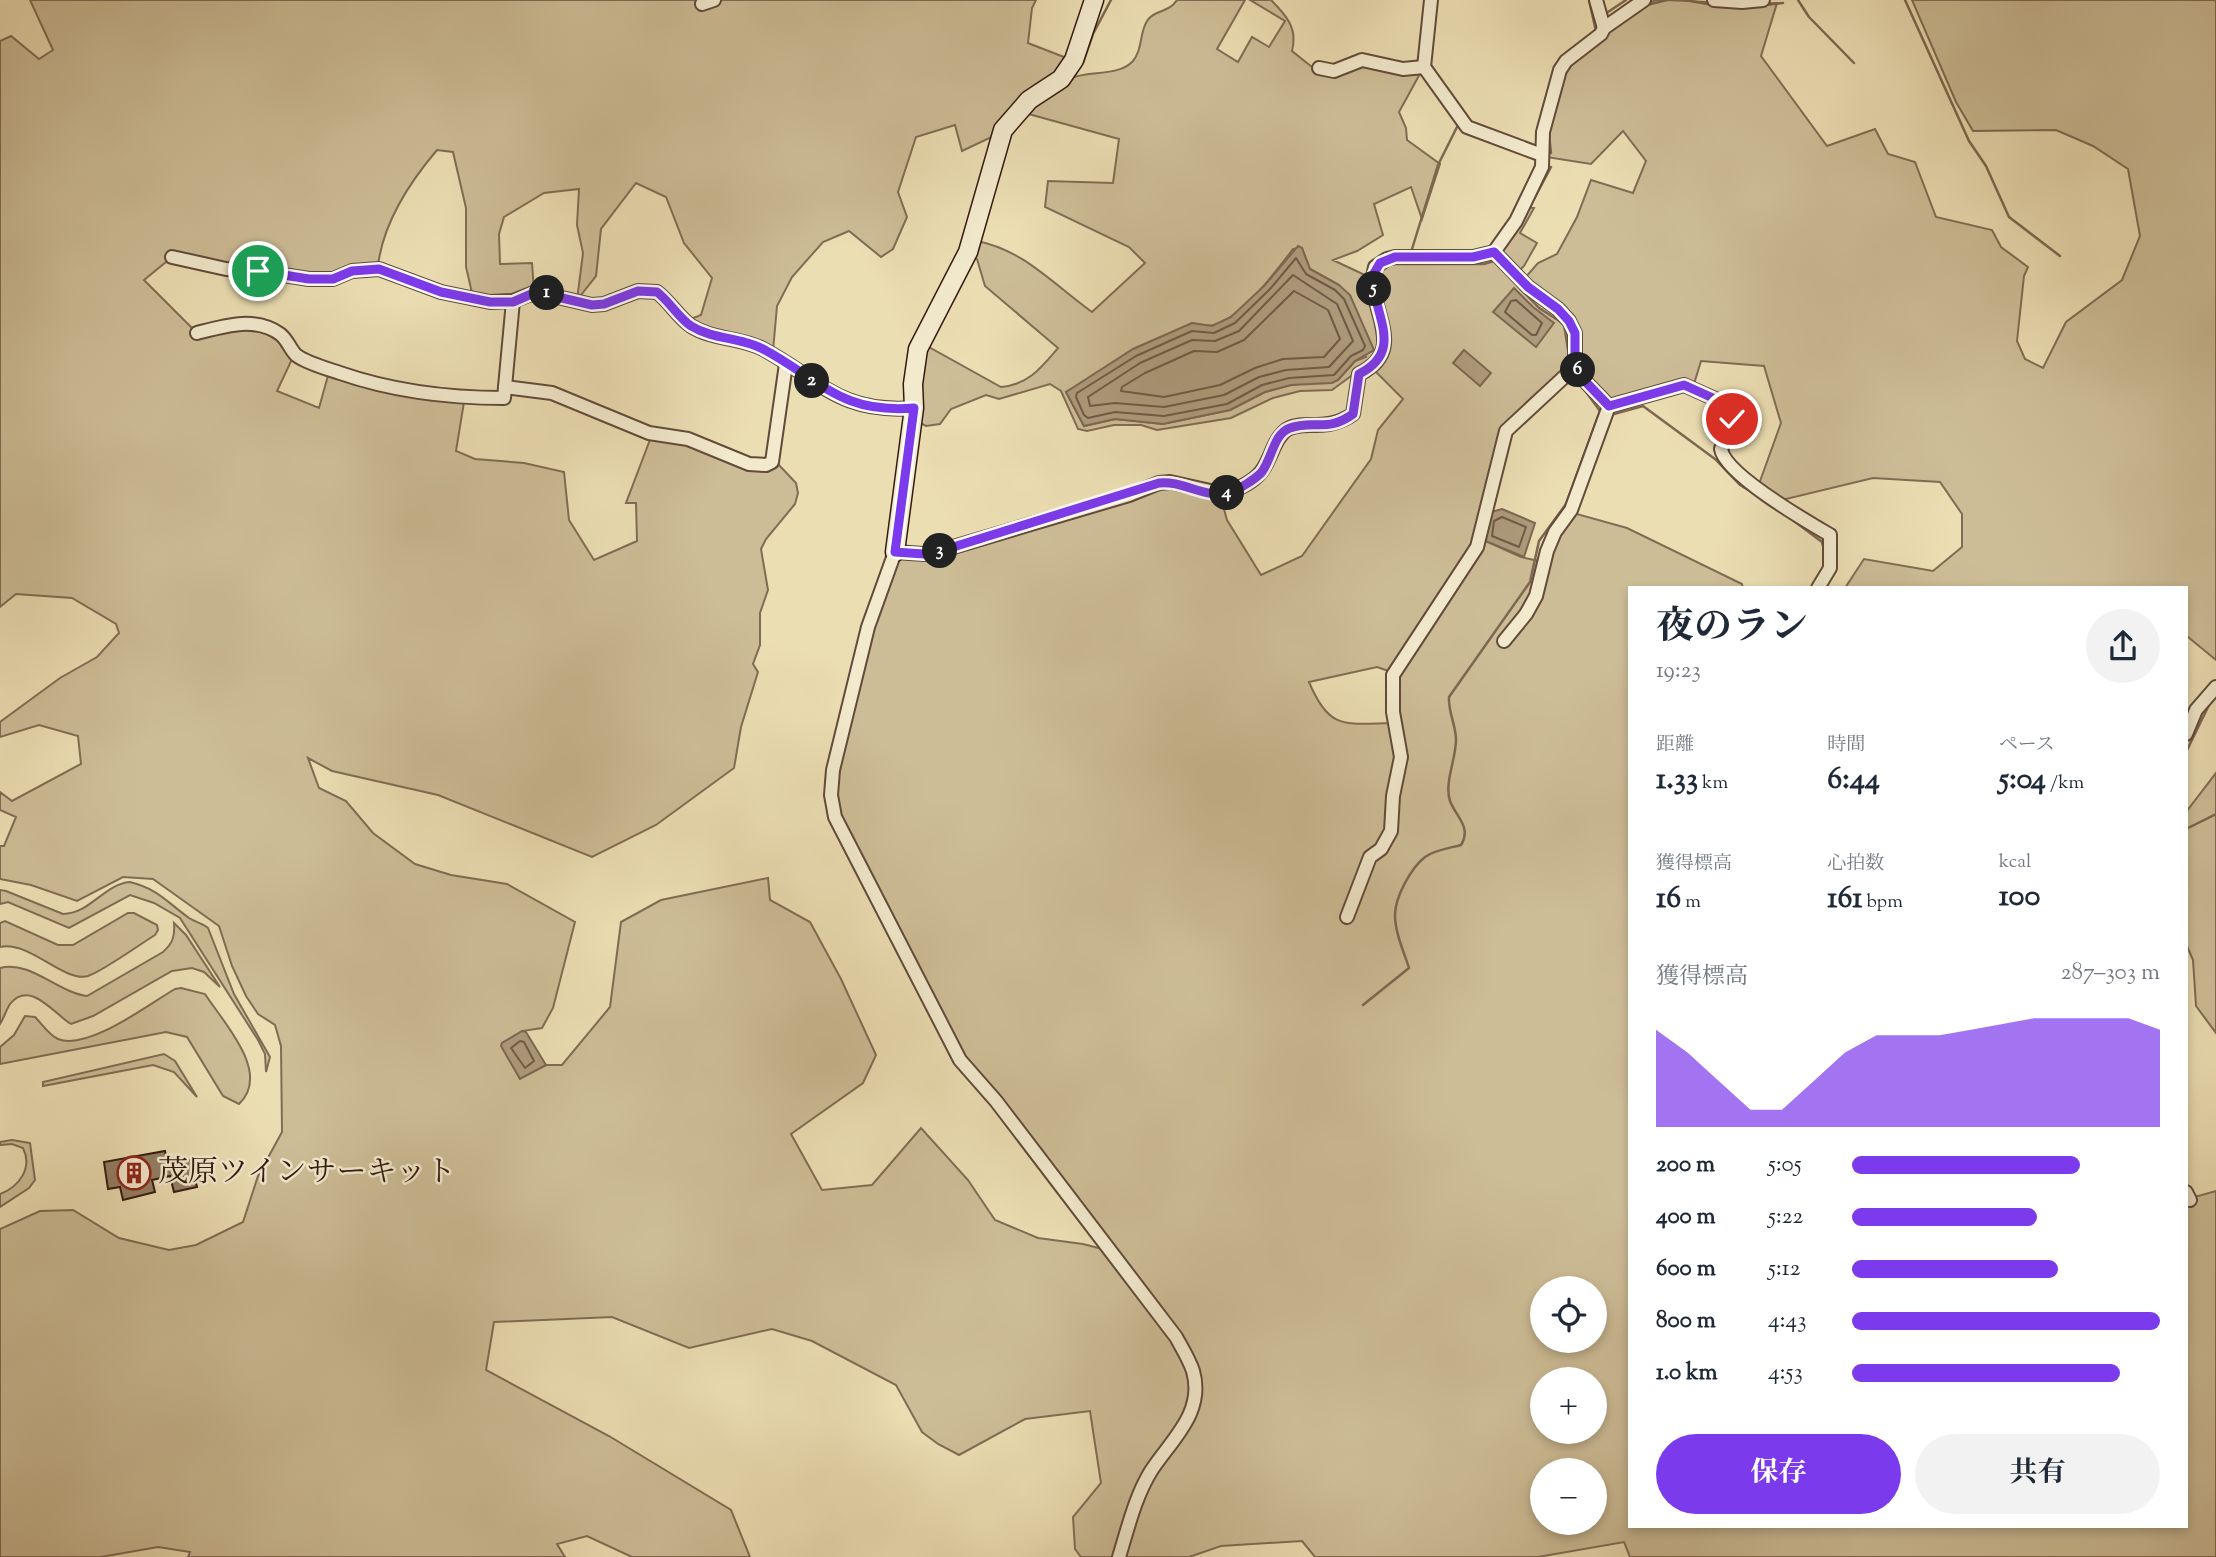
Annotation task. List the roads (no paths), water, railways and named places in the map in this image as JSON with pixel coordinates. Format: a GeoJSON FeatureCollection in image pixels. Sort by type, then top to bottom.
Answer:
{"type":"FeatureCollection","features":[{"type":"Feature","properties":{"kind":"street"},"geometry":{"type":"LineString","coordinates":[[1094,0],[1074,60],[1061,79],[1030,100],[1003,130],[968,252],[918,349],[913,384],[914,408],[895,552],[868,626],[833,771],[831,806],[960,1060],[996,1101],[1176,1337],[1193,1369],[1195,1392],[1188,1422],[1151,1471],[1135,1503],[1119,1557]]}},
{"type":"Feature","properties":{"kind":"street"},"geometry":{"type":"LineString","coordinates":[[1432,0],[1424,67],[1466,127],[1542,155]]}},
{"type":"Feature","properties":{"kind":"street"},"geometry":{"type":"LineString","coordinates":[[1596,0],[1600,33]]}},
{"type":"Feature","properties":{"kind":"street"},"geometry":{"type":"LineString","coordinates":[[895,552],[924,554],[950,548],[1159,483],[1170,482],[1224,494],[1234,491],[1261,473],[1280,436],[1286,430],[1293,427],[1330,426],[1353,414],[1359,374],[1378,361],[1385,338],[1373,283],[1375,267],[1395,257],[1473,257],[1494,252],[1516,221],[1542,167],[1543,132],[1560,70],[1566,61],[1644,0]]}},
{"type":"Feature","properties":{"kind":"street"},"geometry":{"type":"LineString","coordinates":[[1714,0],[1763,0]]}},
{"type":"Feature","properties":{"kind":"street"},"geometry":{"type":"LineString","coordinates":[[1319,68],[1334,71],[1362,60],[1403,69],[1424,67]]}},
{"type":"Feature","properties":{"kind":"street"},"geometry":{"type":"LineString","coordinates":[[1494,252],[1528,287],[1558,309],[1569,321],[1575,333],[1580,376],[1609,406]]}},
{"type":"Feature","properties":{"kind":"street"},"geometry":{"type":"LineString","coordinates":[[172,257],[226,269],[309,279],[333,279],[352,271],[379,269],[441,292],[477,301],[513,302],[536,292],[592,305],[604,304],[638,291],[657,292],[693,327],[719,338],[762,348],[844,400],[878,408],[914,408]]}},
{"type":"Feature","properties":{"kind":"street"},"geometry":{"type":"LineString","coordinates":[[197,333],[234,323],[264,326],[281,334],[297,356],[364,380],[458,398],[504,398],[513,302]]}},
{"type":"Feature","properties":{"kind":"street"},"geometry":{"type":"LineString","coordinates":[[505,387],[552,393],[649,433],[688,439],[749,464],[766,465],[772,462],[786,364]]}},
{"type":"Feature","properties":{"kind":"street"},"geometry":{"type":"LineString","coordinates":[[1347,917],[1370,857],[1381,849],[1391,831],[1393,796],[1401,757],[1393,712],[1393,675],[1477,547],[1506,431],[1577,365]]}},
{"type":"Feature","properties":{"kind":"street"},"geometry":{"type":"LineString","coordinates":[[1609,406],[1684,385],[1724,403],[1732,419],[1731,428],[1721,449],[1724,460],[1743,478],[1830,536],[1830,568],[1819,586]]}},
{"type":"Feature","properties":{"kind":"street"},"geometry":{"type":"LineString","coordinates":[[1504,641],[1526,614],[1536,596],[1547,551],[1555,532],[1571,510],[1609,406]]}},
{"type":"Feature","properties":{"kind":"street"},"geometry":{"type":"LineString","coordinates":[[2188,729],[2196,710],[2216,687]]}},
{"type":"Feature","properties":{"kind":"water"},"geometry":{"type":"Polygon","coordinates":[[[1298,246],[1302,248],[1310,269],[1339,285],[1350,295],[1374,350],[1355,361],[1332,383],[1291,385],[1265,392],[1230,410],[1163,424],[1115,419],[1084,426],[1066,392],[1133,349],[1192,323],[1212,326],[1231,317],[1265,285],[1298,246]]]}},
{"type":"Feature","properties":{"kind":"water"},"geometry":{"type":"Polygon","coordinates":[[[1514,288],[1554,323],[1536,347],[1493,312],[1514,288]]]}},
{"type":"Feature","properties":{"kind":"water"},"geometry":{"type":"Polygon","coordinates":[[[1464,350],[1491,373],[1480,386],[1453,363],[1464,350]]]}},
{"type":"Feature","properties":{"kind":"water"},"geometry":{"type":"Polygon","coordinates":[[[1502,509],[1535,523],[1524,557],[1483,540],[1488,513],[1502,509]]]}},
{"type":"Feature","properties":{"kind":"water"},"geometry":{"type":"Polygon","coordinates":[[[522,1031],[526,1032],[546,1065],[520,1079],[501,1046],[522,1031]]]}},
{"type":"Feature","properties":{"kind":"waterway"},"geometry":{"type":"LineString","coordinates":[[1083,63],[1093,34],[1111,0]]}},
{"type":"Feature","properties":{"kind":"waterway"},"geometry":{"type":"LineString","coordinates":[[1589,0],[1596,31]]}},
{"type":"Feature","properties":{"kind":"waterway"},"geometry":{"type":"LineString","coordinates":[[1605,14],[1626,0]]}},
{"type":"Feature","properties":{"kind":"waterway"},"geometry":{"type":"LineString","coordinates":[[1647,5],[1667,0]]}},
{"type":"Feature","properties":{"kind":"waterway"},"geometry":{"type":"LineString","coordinates":[[1685,0],[1713,5]]}},
{"type":"Feature","properties":{"kind":"waterway"},"geometry":{"type":"LineString","coordinates":[[1798,0],[1809,17],[1854,63]]}},
{"type":"Feature","properties":{"kind":"waterway"},"geometry":{"type":"LineString","coordinates":[[1905,0],[1969,141],[1986,166],[2009,217],[2060,256]]}},
{"type":"Feature","properties":{"kind":"waterway"},"geometry":{"type":"LineString","coordinates":[[1765,5],[1783,3]]}},
{"type":"Feature","properties":{"kind":"waterway"},"geometry":{"type":"LineString","coordinates":[[1428,61],[1450,93]]}},
{"type":"Feature","properties":{"kind":"waterway"},"geometry":{"type":"LineString","coordinates":[[1412,249],[1438,165],[1458,125]]}},
{"type":"Feature","properties":{"kind":"waterway"},"geometry":{"type":"LineString","coordinates":[[1549,136],[1551,153]]}},
{"type":"Feature","properties":{"kind":"waterway"},"geometry":{"type":"LineString","coordinates":[[1525,216],[1551,167]]}},
{"type":"Feature","properties":{"kind":"waterway"},"geometry":{"type":"LineString","coordinates":[[1395,264],[1484,264],[1494,261],[1500,267]]}},
{"type":"Feature","properties":{"kind":"waterway"},"geometry":{"type":"LineString","coordinates":[[1519,287],[1539,308],[1564,324],[1569,356]]}},
{"type":"Feature","properties":{"kind":"waterway"},"geometry":{"type":"LineString","coordinates":[[1363,1005],[1409,968],[1395,922],[1398,900],[1409,875],[1425,857],[1461,845],[1464,839],[1464,827],[1449,794],[1456,740],[1449,697],[1530,582],[1539,541],[1566,504],[1600,411],[1581,385]]}},
{"type":"Feature","properties":{"kind":"waterway"},"geometry":{"type":"LineString","coordinates":[[1614,414],[1643,406],[1715,459],[1740,485],[1755,494]]}},
{"type":"Feature","properties":{"kind":"waterway"},"geometry":{"type":"LineString","coordinates":[[1786,515],[1822,542],[1825,554]]}},
{"type":"Feature","properties":{"kind":"waterway"},"geometry":{"type":"LineString","coordinates":[[2188,748],[2209,705]]}},
{"type":"Feature","properties":{"kind":"waterway"},"geometry":{"type":"LineString","coordinates":[[2188,828],[2216,814]]}},
{"type":"Feature","properties":{"kind":"place","name":"茂原ツインサーキット"},"geometry":{"type":"Point","coordinates":[134,1173]}}]}
